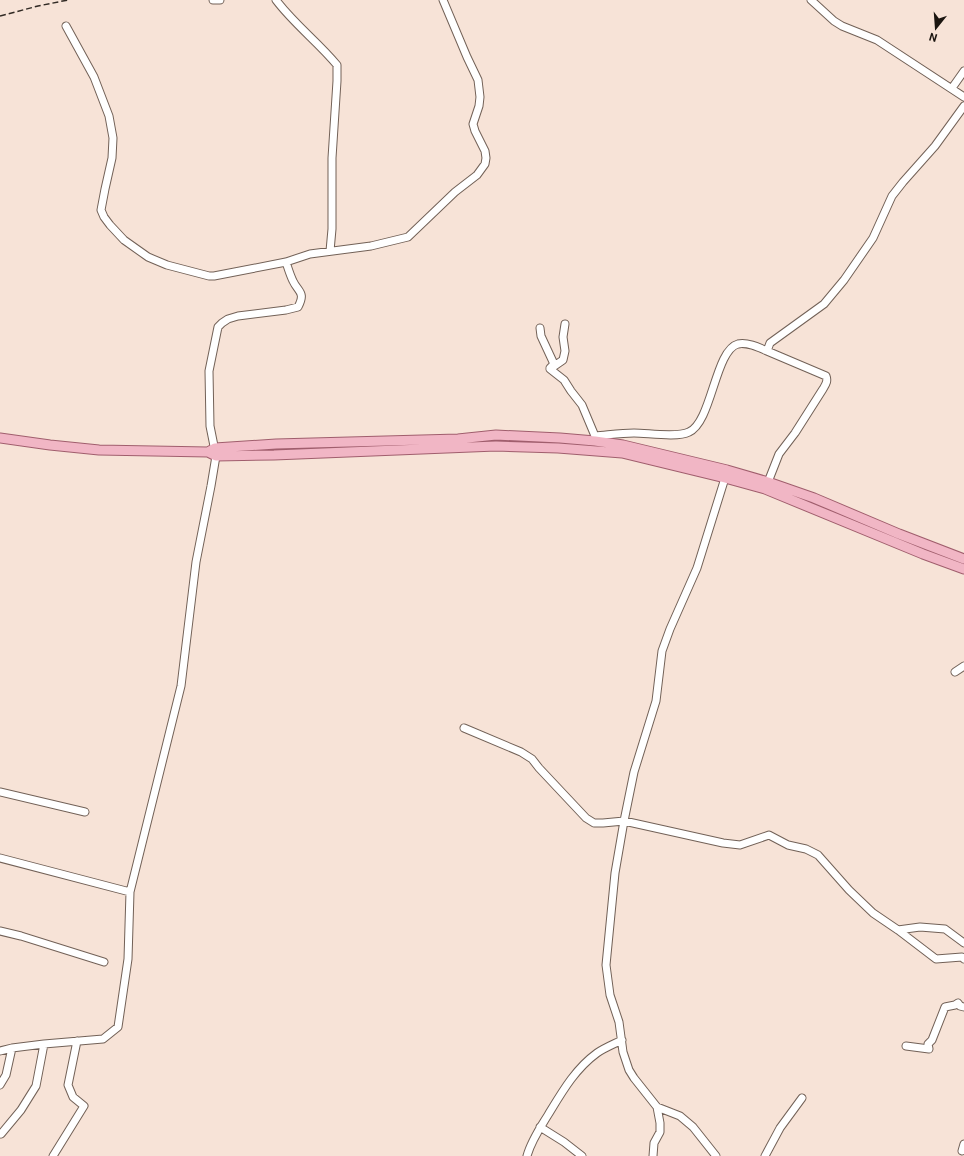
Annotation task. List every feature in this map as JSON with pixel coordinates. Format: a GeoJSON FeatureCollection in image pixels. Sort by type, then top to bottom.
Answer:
{"type":"FeatureCollection","features":[{"type":"Feature","properties":{"kind":"main road"},"geometry":{"type":"LineString","coordinates":[[213,452],[276,444],[458,439],[496,436],[595,439],[727,470],[768,482],[814,498],[906,537],[964,559]]}},
{"type":"Feature","properties":{"kind":"main road"},"geometry":{"type":"LineString","coordinates":[[0,438],[99,450],[282,455],[496,446],[558,448],[622,453],[725,478],[765,490],[964,569]]}},
{"type":"Feature","properties":{"kind":"street"},"geometry":{"type":"LineString","coordinates":[[213,0],[220,0]]}},
{"type":"Feature","properties":{"kind":"street"},"geometry":{"type":"LineString","coordinates":[[276,0],[284,12],[310,36],[336,65],[337,81],[332,158],[332,229],[330,251]]}},
{"type":"Feature","properties":{"kind":"street"},"geometry":{"type":"LineString","coordinates":[[66,26],[94,77],[109,116],[113,138],[112,158],[101,210],[104,217],[110,226],[124,240],[148,257],[166,265],[209,276],[286,262],[310,254],[371,246],[408,237],[455,192],[477,175],[485,164],[486,158],[485,151],[473,124],[479,106],[480,96],[478,80],[466,57],[443,0]]}},
{"type":"Feature","properties":{"kind":"street"},"geometry":{"type":"LineString","coordinates":[[811,0],[834,21],[842,26],[877,40],[964,97]]}},
{"type":"Feature","properties":{"kind":"street"},"geometry":{"type":"LineString","coordinates":[[952,88],[964,71]]}},
{"type":"Feature","properties":{"kind":"street"},"geometry":{"type":"LineString","coordinates":[[767,350],[770,344],[824,304],[844,280],[873,238],[892,196],[935,146],[964,106]]}},
{"type":"Feature","properties":{"kind":"street"},"geometry":{"type":"LineString","coordinates":[[0,1051],[44,1044],[103,1039],[118,1027],[128,959],[130,892],[181,686],[196,562],[211,486],[213,452],[210,426],[209,371],[218,327],[228,319],[238,316],[298,307],[301,302],[300,291],[294,284],[286,262]]}},
{"type":"Feature","properties":{"kind":"street"},"geometry":{"type":"LineString","coordinates":[[550,369],[563,360],[565,351],[563,337],[565,324]]}},
{"type":"Feature","properties":{"kind":"street"},"geometry":{"type":"LineString","coordinates":[[540,328],[541,336],[554,364],[550,369]]}},
{"type":"Feature","properties":{"kind":"street"},"geometry":{"type":"LineString","coordinates":[[550,369],[564,380],[582,405],[595,439],[634,433],[680,435],[689,432],[697,426],[702,416],[726,354],[737,344],[752,345],[767,350],[826,376],[827,382],[823,389],[795,433],[779,454],[768,482]]}},
{"type":"Feature","properties":{"kind":"street"},"geometry":{"type":"LineString","coordinates":[[653,1156],[654,1143],[660,1132],[657,1107],[629,1070],[623,1052],[619,1022],[610,995],[606,965],[615,873],[634,772],[656,701],[662,651],[697,568],[725,478]]}},
{"type":"Feature","properties":{"kind":"street"},"geometry":{"type":"LineString","coordinates":[[955,672],[964,666]]}},
{"type":"Feature","properties":{"kind":"street"},"geometry":{"type":"LineString","coordinates":[[464,728],[521,752],[532,759],[586,818],[594,823],[624,821],[723,843],[740,844],[769,835],[788,845],[818,855],[849,890],[873,913],[936,959],[963,958],[964,944],[945,929],[920,927],[898,930]]}},
{"type":"Feature","properties":{"kind":"street"},"geometry":{"type":"LineString","coordinates":[[0,792],[85,812]]}},
{"type":"Feature","properties":{"kind":"street"},"geometry":{"type":"LineString","coordinates":[[0,858],[130,892]]}},
{"type":"Feature","properties":{"kind":"street"},"geometry":{"type":"LineString","coordinates":[[0,931],[21,936],[104,962]]}},
{"type":"Feature","properties":{"kind":"street"},"geometry":{"type":"LineString","coordinates":[[906,1046],[929,1049],[928,1044],[932,1040],[945,1008],[958,1003],[960,1006],[964,1007]]}},
{"type":"Feature","properties":{"kind":"street"},"geometry":{"type":"LineString","coordinates":[[528,1156],[530,1146],[540,1127],[568,1082],[582,1066],[598,1052],[622,1040]]}},
{"type":"Feature","properties":{"kind":"street"},"geometry":{"type":"LineString","coordinates":[[53,1156],[84,1106],[73,1097],[68,1086],[77,1041]]}},
{"type":"Feature","properties":{"kind":"street"},"geometry":{"type":"LineString","coordinates":[[1,1134],[21,1110],[36,1086],[44,1044]]}},
{"type":"Feature","properties":{"kind":"street"},"geometry":{"type":"LineString","coordinates":[[0,1085],[6,1075],[12,1048]]}},
{"type":"Feature","properties":{"kind":"street"},"geometry":{"type":"LineString","coordinates":[[765,1156],[780,1128],[802,1098]]}},
{"type":"Feature","properties":{"kind":"street"},"geometry":{"type":"LineString","coordinates":[[657,1107],[680,1116],[693,1128],[716,1156]]}},
{"type":"Feature","properties":{"kind":"street"},"geometry":{"type":"LineString","coordinates":[[540,1127],[564,1142],[582,1156]]}},
{"type":"Feature","properties":{"kind":"railway"},"geometry":{"type":"LineString","coordinates":[[0,16],[68,0]]}}]}
